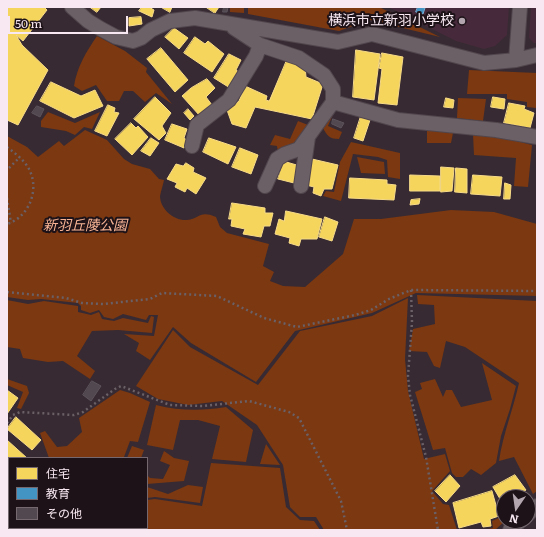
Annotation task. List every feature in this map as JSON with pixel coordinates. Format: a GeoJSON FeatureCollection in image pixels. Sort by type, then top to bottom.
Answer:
{"type":"FeatureCollection","features":[{"type":"Feature","properties":{"kind":"street"},"geometry":{"type":"LineString","coordinates":[[72,7],[88,21],[106,32],[116,37],[134,41],[141,38],[151,30],[170,21],[195,18],[338,42],[372,34],[484,62],[516,60],[537,55]]}},
{"type":"Feature","properties":{"kind":"street"},"geometry":{"type":"LineString","coordinates":[[516,60],[520,7]]}},
{"type":"Feature","properties":{"kind":"street"},"geometry":{"type":"LineString","coordinates":[[227,24],[260,45],[299,58],[324,75],[333,89],[333,102],[299,149],[285,154],[277,159],[265,186]]}},
{"type":"Feature","properties":{"kind":"street"},"geometry":{"type":"LineString","coordinates":[[192,146],[197,125],[229,100],[256,56],[260,45]]}},
{"type":"Feature","properties":{"kind":"street"},"geometry":{"type":"LineString","coordinates":[[333,102],[398,120],[496,130],[537,137]]}},
{"type":"Feature","properties":{"kind":"street"},"geometry":{"type":"LineString","coordinates":[[301,186],[308,136]]}},
{"type":"Feature","properties":{"kind":"path"},"geometry":{"type":"LineString","coordinates":[[7,147],[20,157],[29,168],[33,182],[32,196],[26,212],[18,220],[7,224]]}},
{"type":"Feature","properties":{"kind":"path"},"geometry":{"type":"LineString","coordinates":[[9,168],[20,157]]}},
{"type":"Feature","properties":{"kind":"path"},"geometry":{"type":"LineString","coordinates":[[7,198],[11,223]]}},
{"type":"Feature","properties":{"kind":"path"},"geometry":{"type":"LineString","coordinates":[[37,295],[38,290]]}},
{"type":"Feature","properties":{"kind":"path"},"geometry":{"type":"LineString","coordinates":[[411,290],[412,322],[408,376],[410,395],[426,457],[438,530]]}},
{"type":"Feature","properties":{"kind":"path"},"geometry":{"type":"LineString","coordinates":[[7,292],[66,298],[82,303],[103,304],[150,299],[162,292],[217,296],[264,318],[297,327],[372,310],[389,299],[411,290],[537,291]]}},
{"type":"Feature","properties":{"kind":"path"},"geometry":{"type":"LineString","coordinates":[[7,423],[13,414],[20,412],[78,414],[121,386],[170,405],[203,406],[249,401],[289,412],[299,418],[341,501],[347,530]]}},
{"type":"Feature","properties":{"kind":"shaded area","name":"横浜市立新羽小学校"},"geometry":{"type":"Polygon","coordinates":[[[388,7],[509,7],[507,35],[495,46],[484,49],[456,41],[388,7]]]}},
{"type":"Feature","properties":{"kind":"shaded area"},"geometry":{"type":"Polygon","coordinates":[[[531,7],[537,7],[537,43],[534,43],[529,38],[531,7]]]}},
{"type":"Feature","properties":{"kind":"green space"},"geometry":{"type":"Polygon","coordinates":[[[230,7],[244,7],[244,13],[230,12],[230,7]]]}},
{"type":"Feature","properties":{"kind":"green space"},"geometry":{"type":"Polygon","coordinates":[[[248,7],[379,7],[440,37],[370,20],[339,31],[248,14],[248,7]]]}},
{"type":"Feature","properties":{"kind":"green space"},"geometry":{"type":"Polygon","coordinates":[[[97,36],[125,51],[147,68],[146,72],[172,104],[156,93],[145,102],[133,91],[124,91],[119,101],[107,101],[96,85],[82,91],[74,86],[77,72],[82,60],[97,36]]]}},
{"type":"Feature","properties":{"kind":"green space"},"geometry":{"type":"Polygon","coordinates":[[[469,70],[537,73],[536,108],[527,107],[527,102],[507,99],[507,94],[467,94],[469,70]]]}},
{"type":"Feature","properties":{"kind":"green space"},"geometry":{"type":"Polygon","coordinates":[[[458,98],[486,99],[483,121],[457,118],[458,98]]]}},
{"type":"Feature","properties":{"kind":"green space"},"geometry":{"type":"Polygon","coordinates":[[[48,112],[75,123],[100,112],[92,129],[84,127],[75,135],[66,131],[41,127],[41,121],[48,112]]]}},
{"type":"Feature","properties":{"kind":"green space"},"geometry":{"type":"Polygon","coordinates":[[[334,112],[328,126],[342,132],[339,139],[329,136],[323,128],[334,112]]]}},
{"type":"Feature","properties":{"kind":"green space"},"geometry":{"type":"Polygon","coordinates":[[[298,121],[308,125],[297,146],[278,153],[277,146],[270,145],[275,135],[290,139],[298,121]]]}},
{"type":"Feature","properties":{"kind":"green space","name":"新羽丘陵公園"},"geometry":{"type":"Polygon","coordinates":[[[85,130],[107,140],[124,159],[132,164],[150,169],[159,179],[164,180],[160,196],[162,205],[165,210],[173,216],[182,220],[187,220],[206,214],[210,215],[216,217],[220,227],[227,233],[269,244],[263,266],[274,272],[270,281],[283,286],[305,287],[343,254],[354,219],[381,219],[451,210],[494,212],[537,224],[537,296],[416,293],[372,313],[295,331],[256,382],[191,343],[173,327],[150,360],[136,351],[139,343],[124,334],[154,336],[158,315],[149,315],[146,320],[123,314],[113,319],[104,317],[99,310],[90,313],[81,310],[81,306],[78,303],[41,299],[28,300],[7,297],[7,136],[27,147],[38,157],[59,141],[64,146],[85,130]]]}},
{"type":"Feature","properties":{"kind":"green space"},"geometry":{"type":"Polygon","coordinates":[[[427,130],[453,133],[451,143],[427,143],[427,130]]]}},
{"type":"Feature","properties":{"kind":"green space"},"geometry":{"type":"Polygon","coordinates":[[[473,134],[497,136],[532,145],[528,187],[514,186],[516,158],[474,155],[473,134]]]}},
{"type":"Feature","properties":{"kind":"green space"},"geometry":{"type":"Polygon","coordinates":[[[351,142],[400,153],[400,179],[388,177],[387,160],[378,157],[353,154],[341,201],[323,196],[326,191],[334,192],[340,162],[351,142]]]}},
{"type":"Feature","properties":{"kind":"green space"},"geometry":{"type":"Polygon","coordinates":[[[357,157],[384,162],[385,174],[361,173],[357,157]]]}},
{"type":"Feature","properties":{"kind":"green space"},"geometry":{"type":"Polygon","coordinates":[[[417,295],[537,301],[536,492],[536,489],[530,489],[514,457],[499,461],[519,383],[465,347],[446,341],[440,368],[434,366],[427,352],[409,351],[413,329],[435,324],[434,305],[418,304],[417,295]]]}},
{"type":"Feature","properties":{"kind":"green space"},"geometry":{"type":"Polygon","coordinates":[[[408,298],[405,359],[408,391],[424,459],[445,454],[450,471],[432,491],[443,504],[449,505],[457,530],[324,530],[316,517],[300,517],[290,507],[283,465],[257,425],[222,401],[188,405],[158,399],[136,386],[173,330],[190,347],[258,385],[300,331],[372,316],[408,298]]]}},
{"type":"Feature","properties":{"kind":"green space"},"geometry":{"type":"Polygon","coordinates":[[[7,300],[28,304],[44,301],[78,306],[78,312],[91,315],[99,312],[102,319],[114,321],[123,318],[148,323],[151,316],[154,317],[152,333],[118,330],[92,331],[77,356],[95,371],[90,379],[63,361],[48,362],[23,358],[20,349],[7,347],[7,300]]]}},
{"type":"Feature","properties":{"kind":"green space"},"geometry":{"type":"Polygon","coordinates":[[[482,363],[516,386],[501,436],[496,463],[481,475],[471,469],[463,477],[456,477],[452,473],[445,448],[433,450],[415,392],[422,389],[420,383],[435,379],[443,397],[446,390],[452,390],[461,407],[492,400],[482,363]]]}},
{"type":"Feature","properties":{"kind":"green space"},"geometry":{"type":"Polygon","coordinates":[[[7,379],[27,386],[29,393],[21,409],[17,408],[23,392],[7,385],[7,379]]]}},
{"type":"Feature","properties":{"kind":"green space"},"geometry":{"type":"Polygon","coordinates":[[[120,390],[150,402],[138,442],[130,441],[124,457],[49,457],[40,433],[45,431],[57,447],[67,446],[82,432],[79,418],[120,390]]]}},
{"type":"Feature","properties":{"kind":"green space"},"geometry":{"type":"Polygon","coordinates":[[[156,405],[191,410],[226,407],[253,430],[246,462],[212,459],[220,426],[198,420],[180,420],[173,450],[147,445],[156,405]]]}},
{"type":"Feature","properties":{"kind":"green space"},"geometry":{"type":"Polygon","coordinates":[[[266,444],[280,465],[260,464],[266,444]]]}},
{"type":"Feature","properties":{"kind":"green space"},"geometry":{"type":"Polygon","coordinates":[[[132,446],[144,450],[141,457],[127,457],[132,446]]]}},
{"type":"Feature","properties":{"kind":"green space"},"geometry":{"type":"Polygon","coordinates":[[[164,451],[174,458],[189,461],[184,481],[148,484],[148,476],[150,478],[163,479],[170,465],[160,461],[164,451]]]}},
{"type":"Feature","properties":{"kind":"green space"},"geometry":{"type":"Polygon","coordinates":[[[211,463],[280,468],[286,507],[300,520],[314,521],[320,530],[7,530],[7,500],[8,529],[148,529],[148,500],[155,499],[202,506],[211,463]]]}},
{"type":"Feature","properties":{"kind":"green space"},"geometry":{"type":"Polygon","coordinates":[[[188,485],[203,487],[200,503],[155,497],[148,498],[148,487],[168,494],[188,485]]]}},
{"type":"Feature","properties":{"kind":"green space"},"geometry":{"type":"Polygon","coordinates":[[[496,519],[496,529],[483,530],[493,528],[492,521],[496,519]]]}},
{"type":"Feature","properties":{"kind":"building: 住宅"},"geometry":{"type":"Polygon","coordinates":[[[7,7],[44,7],[47,10],[23,41],[16,35],[22,45],[48,70],[18,125],[7,120],[7,7]]]}},
{"type":"Feature","properties":{"kind":"building: 住宅"},"geometry":{"type":"Polygon","coordinates":[[[90,7],[101,7],[97,12],[90,7]]]}},
{"type":"Feature","properties":{"kind":"building: 住宅"},"geometry":{"type":"Polygon","coordinates":[[[142,7],[149,7],[154,10],[152,17],[139,11],[142,7]]]}},
{"type":"Feature","properties":{"kind":"building: 住宅"},"geometry":{"type":"Polygon","coordinates":[[[161,7],[172,7],[170,12],[161,7]]]}},
{"type":"Feature","properties":{"kind":"building: 住宅"},"geometry":{"type":"Polygon","coordinates":[[[206,7],[219,7],[215,13],[206,7]]]}},
{"type":"Feature","properties":{"kind":"building: 住宅"},"geometry":{"type":"Polygon","coordinates":[[[141,17],[142,24],[129,26],[129,18],[141,17]]]}},
{"type":"Feature","properties":{"kind":"building: 住宅"},"geometry":{"type":"Polygon","coordinates":[[[174,28],[188,38],[179,49],[165,37],[174,28]]]}},
{"type":"Feature","properties":{"kind":"building: 住宅"},"geometry":{"type":"Polygon","coordinates":[[[195,37],[205,44],[208,41],[224,54],[212,72],[184,53],[195,37]]]}},
{"type":"Feature","properties":{"kind":"building: 住宅"},"geometry":{"type":"Polygon","coordinates":[[[161,48],[188,80],[175,92],[147,59],[161,48]]]}},
{"type":"Feature","properties":{"kind":"building: 住宅"},"geometry":{"type":"Polygon","coordinates":[[[356,50],[380,54],[374,100],[353,97],[356,50]]]}},
{"type":"Feature","properties":{"kind":"building: 住宅"},"geometry":{"type":"Polygon","coordinates":[[[382,53],[403,57],[397,105],[378,103],[382,69],[379,68],[382,53]]]}},
{"type":"Feature","properties":{"kind":"building: 住宅"},"geometry":{"type":"Polygon","coordinates":[[[229,54],[241,60],[236,70],[240,73],[230,88],[214,78],[229,54]]]}},
{"type":"Feature","properties":{"kind":"building: 住宅"},"geometry":{"type":"Polygon","coordinates":[[[287,60],[305,66],[306,77],[323,84],[312,119],[255,107],[246,128],[232,124],[227,110],[239,101],[245,86],[267,96],[266,100],[269,101],[287,60]]]}},
{"type":"Feature","properties":{"kind":"building: 住宅"},"geometry":{"type":"Polygon","coordinates":[[[207,79],[215,88],[206,97],[212,105],[200,116],[182,96],[191,88],[207,79]]]}},
{"type":"Feature","properties":{"kind":"building: 住宅"},"geometry":{"type":"Polygon","coordinates":[[[51,82],[81,96],[95,90],[103,106],[74,118],[40,101],[51,82]]]}},
{"type":"Feature","properties":{"kind":"building: 住宅"},"geometry":{"type":"Polygon","coordinates":[[[155,97],[171,113],[162,126],[166,133],[159,140],[134,119],[155,97]]]}},
{"type":"Feature","properties":{"kind":"building: 住宅"},"geometry":{"type":"Polygon","coordinates":[[[493,97],[505,99],[504,109],[491,107],[493,97]]]}},
{"type":"Feature","properties":{"kind":"building: 住宅"},"geometry":{"type":"Polygon","coordinates":[[[446,98],[454,100],[453,108],[444,107],[446,98]]]}},
{"type":"Feature","properties":{"kind":"building: 住宅"},"geometry":{"type":"Polygon","coordinates":[[[509,103],[525,106],[524,109],[534,113],[530,128],[504,123],[509,103]]]}},
{"type":"Feature","properties":{"kind":"building: 住宅"},"geometry":{"type":"Polygon","coordinates":[[[108,105],[115,108],[114,112],[119,113],[107,136],[95,131],[108,105]]]}},
{"type":"Feature","properties":{"kind":"building: 住宅"},"geometry":{"type":"Polygon","coordinates":[[[188,109],[194,116],[190,120],[184,113],[188,109]]]}},
{"type":"Feature","properties":{"kind":"building: 住宅"},"geometry":{"type":"Polygon","coordinates":[[[361,116],[370,120],[363,141],[354,138],[361,116]]]}},
{"type":"Feature","properties":{"kind":"building: 住宅"},"geometry":{"type":"Polygon","coordinates":[[[131,123],[136,128],[138,126],[148,137],[132,155],[115,139],[131,123]]]}},
{"type":"Feature","properties":{"kind":"building: 住宅"},"geometry":{"type":"Polygon","coordinates":[[[172,124],[187,129],[184,138],[188,141],[184,148],[165,140],[172,124]]]}},
{"type":"Feature","properties":{"kind":"building: 住宅"},"geometry":{"type":"Polygon","coordinates":[[[151,138],[159,143],[150,156],[141,151],[151,138]]]}},
{"type":"Feature","properties":{"kind":"building: 住宅"},"geometry":{"type":"Polygon","coordinates":[[[209,138],[236,147],[228,164],[203,152],[209,138]]]}},
{"type":"Feature","properties":{"kind":"building: 住宅"},"geometry":{"type":"Polygon","coordinates":[[[240,148],[258,155],[251,174],[232,167],[240,148]]]}},
{"type":"Feature","properties":{"kind":"building: 住宅"},"geometry":{"type":"Polygon","coordinates":[[[312,159],[338,165],[332,189],[324,189],[321,196],[313,193],[314,187],[306,185],[312,159]]]}},
{"type":"Feature","properties":{"kind":"building: 住宅"},"geometry":{"type":"Polygon","coordinates":[[[283,161],[300,166],[294,183],[278,179],[283,161]]]}},
{"type":"Feature","properties":{"kind":"building: 住宅"},"geometry":{"type":"Polygon","coordinates":[[[186,163],[194,168],[193,172],[206,178],[196,194],[187,188],[185,192],[175,187],[177,183],[167,179],[176,164],[183,166],[186,163]]]}},
{"type":"Feature","properties":{"kind":"building: 住宅"},"geometry":{"type":"Polygon","coordinates":[[[441,167],[454,168],[452,191],[441,192],[441,167]]]}},
{"type":"Feature","properties":{"kind":"building: 住宅"},"geometry":{"type":"Polygon","coordinates":[[[456,168],[467,169],[467,193],[455,192],[456,168]]]}},
{"type":"Feature","properties":{"kind":"building: 住宅"},"geometry":{"type":"Polygon","coordinates":[[[410,175],[440,176],[440,191],[410,191],[410,175]]]}},
{"type":"Feature","properties":{"kind":"building: 住宅"},"geometry":{"type":"Polygon","coordinates":[[[473,175],[502,177],[500,196],[471,194],[473,175]]]}},
{"type":"Feature","properties":{"kind":"building: 住宅"},"geometry":{"type":"Polygon","coordinates":[[[350,178],[387,180],[387,184],[396,185],[394,200],[349,198],[350,178]]]}},
{"type":"Feature","properties":{"kind":"building: 住宅"},"geometry":{"type":"Polygon","coordinates":[[[505,183],[511,185],[510,199],[504,199],[505,183]]]}},
{"type":"Feature","properties":{"kind":"building: 住宅"},"geometry":{"type":"Polygon","coordinates":[[[420,199],[419,204],[410,205],[411,200],[420,199]]]}},
{"type":"Feature","properties":{"kind":"building: 住宅"},"geometry":{"type":"Polygon","coordinates":[[[232,203],[265,208],[265,213],[273,213],[270,226],[264,226],[261,237],[243,234],[245,229],[231,226],[232,219],[229,219],[232,203]]]}},
{"type":"Feature","properties":{"kind":"building: 住宅"},"geometry":{"type":"Polygon","coordinates":[[[286,211],[322,219],[317,239],[301,239],[299,246],[289,243],[290,238],[275,234],[279,219],[284,221],[286,211]]]}},
{"type":"Feature","properties":{"kind":"building: 住宅"},"geometry":{"type":"Polygon","coordinates":[[[325,217],[338,222],[332,241],[319,237],[325,217]]]}},
{"type":"Feature","properties":{"kind":"building: 住宅"},"geometry":{"type":"Polygon","coordinates":[[[7,390],[18,398],[7,414],[7,390]]]}},
{"type":"Feature","properties":{"kind":"building: 住宅"},"geometry":{"type":"Polygon","coordinates":[[[16,417],[41,440],[32,450],[7,429],[16,417]]]}},
{"type":"Feature","properties":{"kind":"building: 住宅"},"geometry":{"type":"Polygon","coordinates":[[[7,440],[26,457],[8,457],[7,485],[7,440]]]}},
{"type":"Feature","properties":{"kind":"building: 住宅"},"geometry":{"type":"Polygon","coordinates":[[[450,475],[460,486],[446,502],[435,491],[450,475]]]}},
{"type":"Feature","properties":{"kind":"building: 住宅"},"geometry":{"type":"Polygon","coordinates":[[[515,475],[525,489],[496,489],[496,492],[493,487],[515,475]]]}},
{"type":"Feature","properties":{"kind":"building: 住宅"},"geometry":{"type":"Polygon","coordinates":[[[492,491],[496,505],[496,517],[490,519],[491,526],[483,527],[481,522],[459,528],[453,503],[492,491]]]}},
{"type":"Feature","properties":{"kind":"building: 教育"},"geometry":{"type":"Polygon","coordinates":[[[418,7],[425,8],[423,14],[416,12],[418,7]]]}},
{"type":"Feature","properties":{"kind":"building: その他"},"geometry":{"type":"Polygon","coordinates":[[[224,7],[228,7],[227,12],[223,12],[224,7]]]}},
{"type":"Feature","properties":{"kind":"building: その他"},"geometry":{"type":"Polygon","coordinates":[[[37,106],[44,109],[40,117],[32,113],[37,106]]]}},
{"type":"Feature","properties":{"kind":"building: その他"},"geometry":{"type":"Polygon","coordinates":[[[333,119],[344,123],[341,128],[332,124],[333,119]]]}},
{"type":"Feature","properties":{"kind":"building: その他"},"geometry":{"type":"Polygon","coordinates":[[[92,381],[101,386],[91,401],[83,395],[92,381]]]}},
{"type":"Feature","properties":{"kind":"place","name":"横浜市立新羽小学校"},"geometry":{"type":"Point","coordinates":[462,21]}}]}
